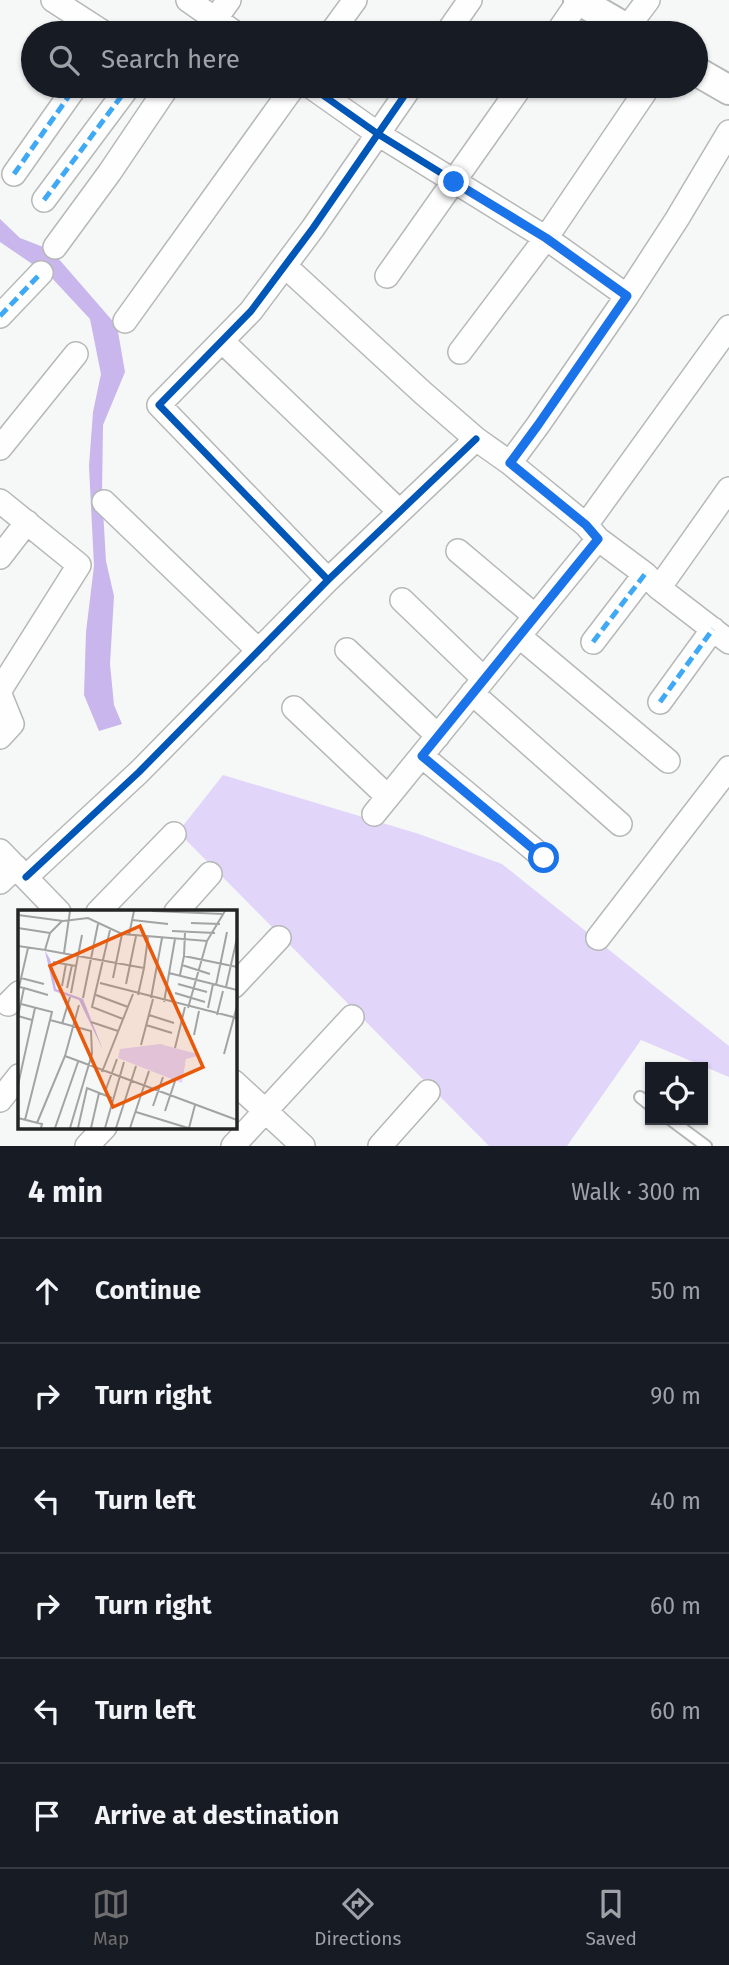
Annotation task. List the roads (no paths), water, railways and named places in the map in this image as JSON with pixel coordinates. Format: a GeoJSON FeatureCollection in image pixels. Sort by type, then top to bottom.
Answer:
{"type":"FeatureCollection","features":[{"type":"Feature","properties":{"kind":"street"},"geometry":{"type":"LineString","coordinates":[[53,0],[85,21]]}},
{"type":"Feature","properties":{"kind":"street"},"geometry":{"type":"LineString","coordinates":[[188,0],[206,21]]}},
{"type":"Feature","properties":{"kind":"street"},"geometry":{"type":"LineString","coordinates":[[214,21],[229,0]]}},
{"type":"Feature","properties":{"kind":"street"},"geometry":{"type":"LineString","coordinates":[[340,21],[355,0]]}},
{"type":"Feature","properties":{"kind":"street"},"geometry":{"type":"LineString","coordinates":[[455,21],[470,0]]}},
{"type":"Feature","properties":{"kind":"street"},"geometry":{"type":"LineString","coordinates":[[636,21],[648,0]]}},
{"type":"Feature","properties":{"kind":"street"},"geometry":{"type":"LineString","coordinates":[[565,21],[578,1],[613,21]]}},
{"type":"Feature","properties":{"kind":"street"},"geometry":{"type":"LineString","coordinates":[[708,78],[729,90]]}},
{"type":"Feature","properties":{"kind":"street"},"geometry":{"type":"LineString","coordinates":[[14,174],[68,98]]}},
{"type":"Feature","properties":{"kind":"street"},"geometry":{"type":"LineString","coordinates":[[44,200],[119,98]]}},
{"type":"Feature","properties":{"kind":"street"},"geometry":{"type":"LineString","coordinates":[[54,247],[110,172],[160,98]]}},
{"type":"Feature","properties":{"kind":"street"},"geometry":{"type":"LineString","coordinates":[[125,321],[284,98]]}},
{"type":"Feature","properties":{"kind":"street"},"geometry":{"type":"LineString","coordinates":[[327,98],[378,134],[546,238],[627,296]]}},
{"type":"Feature","properties":{"kind":"street"},"geometry":{"type":"LineString","coordinates":[[328,580],[159,405],[251,311],[403,98]]}},
{"type":"Feature","properties":{"kind":"street"},"geometry":{"type":"LineString","coordinates":[[387,276],[513,98]]}},
{"type":"Feature","properties":{"kind":"street"},"geometry":{"type":"LineString","coordinates":[[460,352],[546,238],[641,98]]}},
{"type":"Feature","properties":{"kind":"street"},"geometry":{"type":"LineString","coordinates":[[510,463],[627,296],[729,132]]}},
{"type":"Feature","properties":{"kind":"street"},"geometry":{"type":"LineString","coordinates":[[285,266],[476,439],[510,463],[721,636],[660,702]]}},
{"type":"Feature","properties":{"kind":"street"},"geometry":{"type":"LineString","coordinates":[[0,316],[41,273]]}},
{"type":"Feature","properties":{"kind":"street"},"geometry":{"type":"LineString","coordinates":[[294,708],[381,805],[535,617],[729,327]]}},
{"type":"Feature","properties":{"kind":"street"},"geometry":{"type":"LineString","coordinates":[[222,341],[399,511]]}},
{"type":"Feature","properties":{"kind":"street"},"geometry":{"type":"LineString","coordinates":[[0,448],[76,354]]}},
{"type":"Feature","properties":{"kind":"street"},"geometry":{"type":"LineString","coordinates":[[57,910],[10,869],[139,772],[328,580],[476,439]]}},
{"type":"Feature","properties":{"kind":"street"},"geometry":{"type":"LineString","coordinates":[[593,642],[652,581],[729,489]]}},
{"type":"Feature","properties":{"kind":"street"},"geometry":{"type":"LineString","coordinates":[[0,501],[79,565],[0,690],[12,724],[0,737]]}},
{"type":"Feature","properties":{"kind":"street"},"geometry":{"type":"LineString","coordinates":[[104,502],[259,651]]}},
{"type":"Feature","properties":{"kind":"street"},"geometry":{"type":"LineString","coordinates":[[0,557],[27,522]]}},
{"type":"Feature","properties":{"kind":"street"},"geometry":{"type":"LineString","coordinates":[[458,551],[535,617]]}},
{"type":"Feature","properties":{"kind":"street"},"geometry":{"type":"LineString","coordinates":[[402,600],[478,686],[621,824]]}},
{"type":"Feature","properties":{"kind":"street"},"geometry":{"type":"LineString","coordinates":[[519,636],[668,761]]}},
{"type":"Feature","properties":{"kind":"street"},"geometry":{"type":"LineString","coordinates":[[347,650],[438,736]]}},
{"type":"Feature","properties":{"kind":"street"},"geometry":{"type":"LineString","coordinates":[[422,756],[544,858]]}},
{"type":"Feature","properties":{"kind":"street"},"geometry":{"type":"LineString","coordinates":[[598,938],[729,768]]}},
{"type":"Feature","properties":{"kind":"street"},"geometry":{"type":"LineString","coordinates":[[100,910],[174,834]]}},
{"type":"Feature","properties":{"kind":"street"},"geometry":{"type":"LineString","coordinates":[[178,910],[210,874]]}},
{"type":"Feature","properties":{"kind":"street"},"geometry":{"type":"LineString","coordinates":[[236,984],[279,938]]}},
{"type":"Feature","properties":{"kind":"street"},"geometry":{"type":"LineString","coordinates":[[233,1146],[352,1017]]}},
{"type":"Feature","properties":{"kind":"street"},"geometry":{"type":"LineString","coordinates":[[0,1100],[12,1073]]}},
{"type":"Feature","properties":{"kind":"street"},"geometry":{"type":"LineString","coordinates":[[236,1084],[303,1146]]}},
{"type":"Feature","properties":{"kind":"street"},"geometry":{"type":"LineString","coordinates":[[380,1146],[428,1092]]}},
{"type":"Feature","properties":{"kind":"street"},"geometry":{"type":"LineString","coordinates":[[87,1146],[104,1128]]}},
{"type":"Feature","properties":{"kind":"lane"},"geometry":{"type":"LineString","coordinates":[[640,1097],[645,1101]]}},
{"type":"Feature","properties":{"kind":"lane"},"geometry":{"type":"LineString","coordinates":[[678,1125],[706,1146]]}}]}
